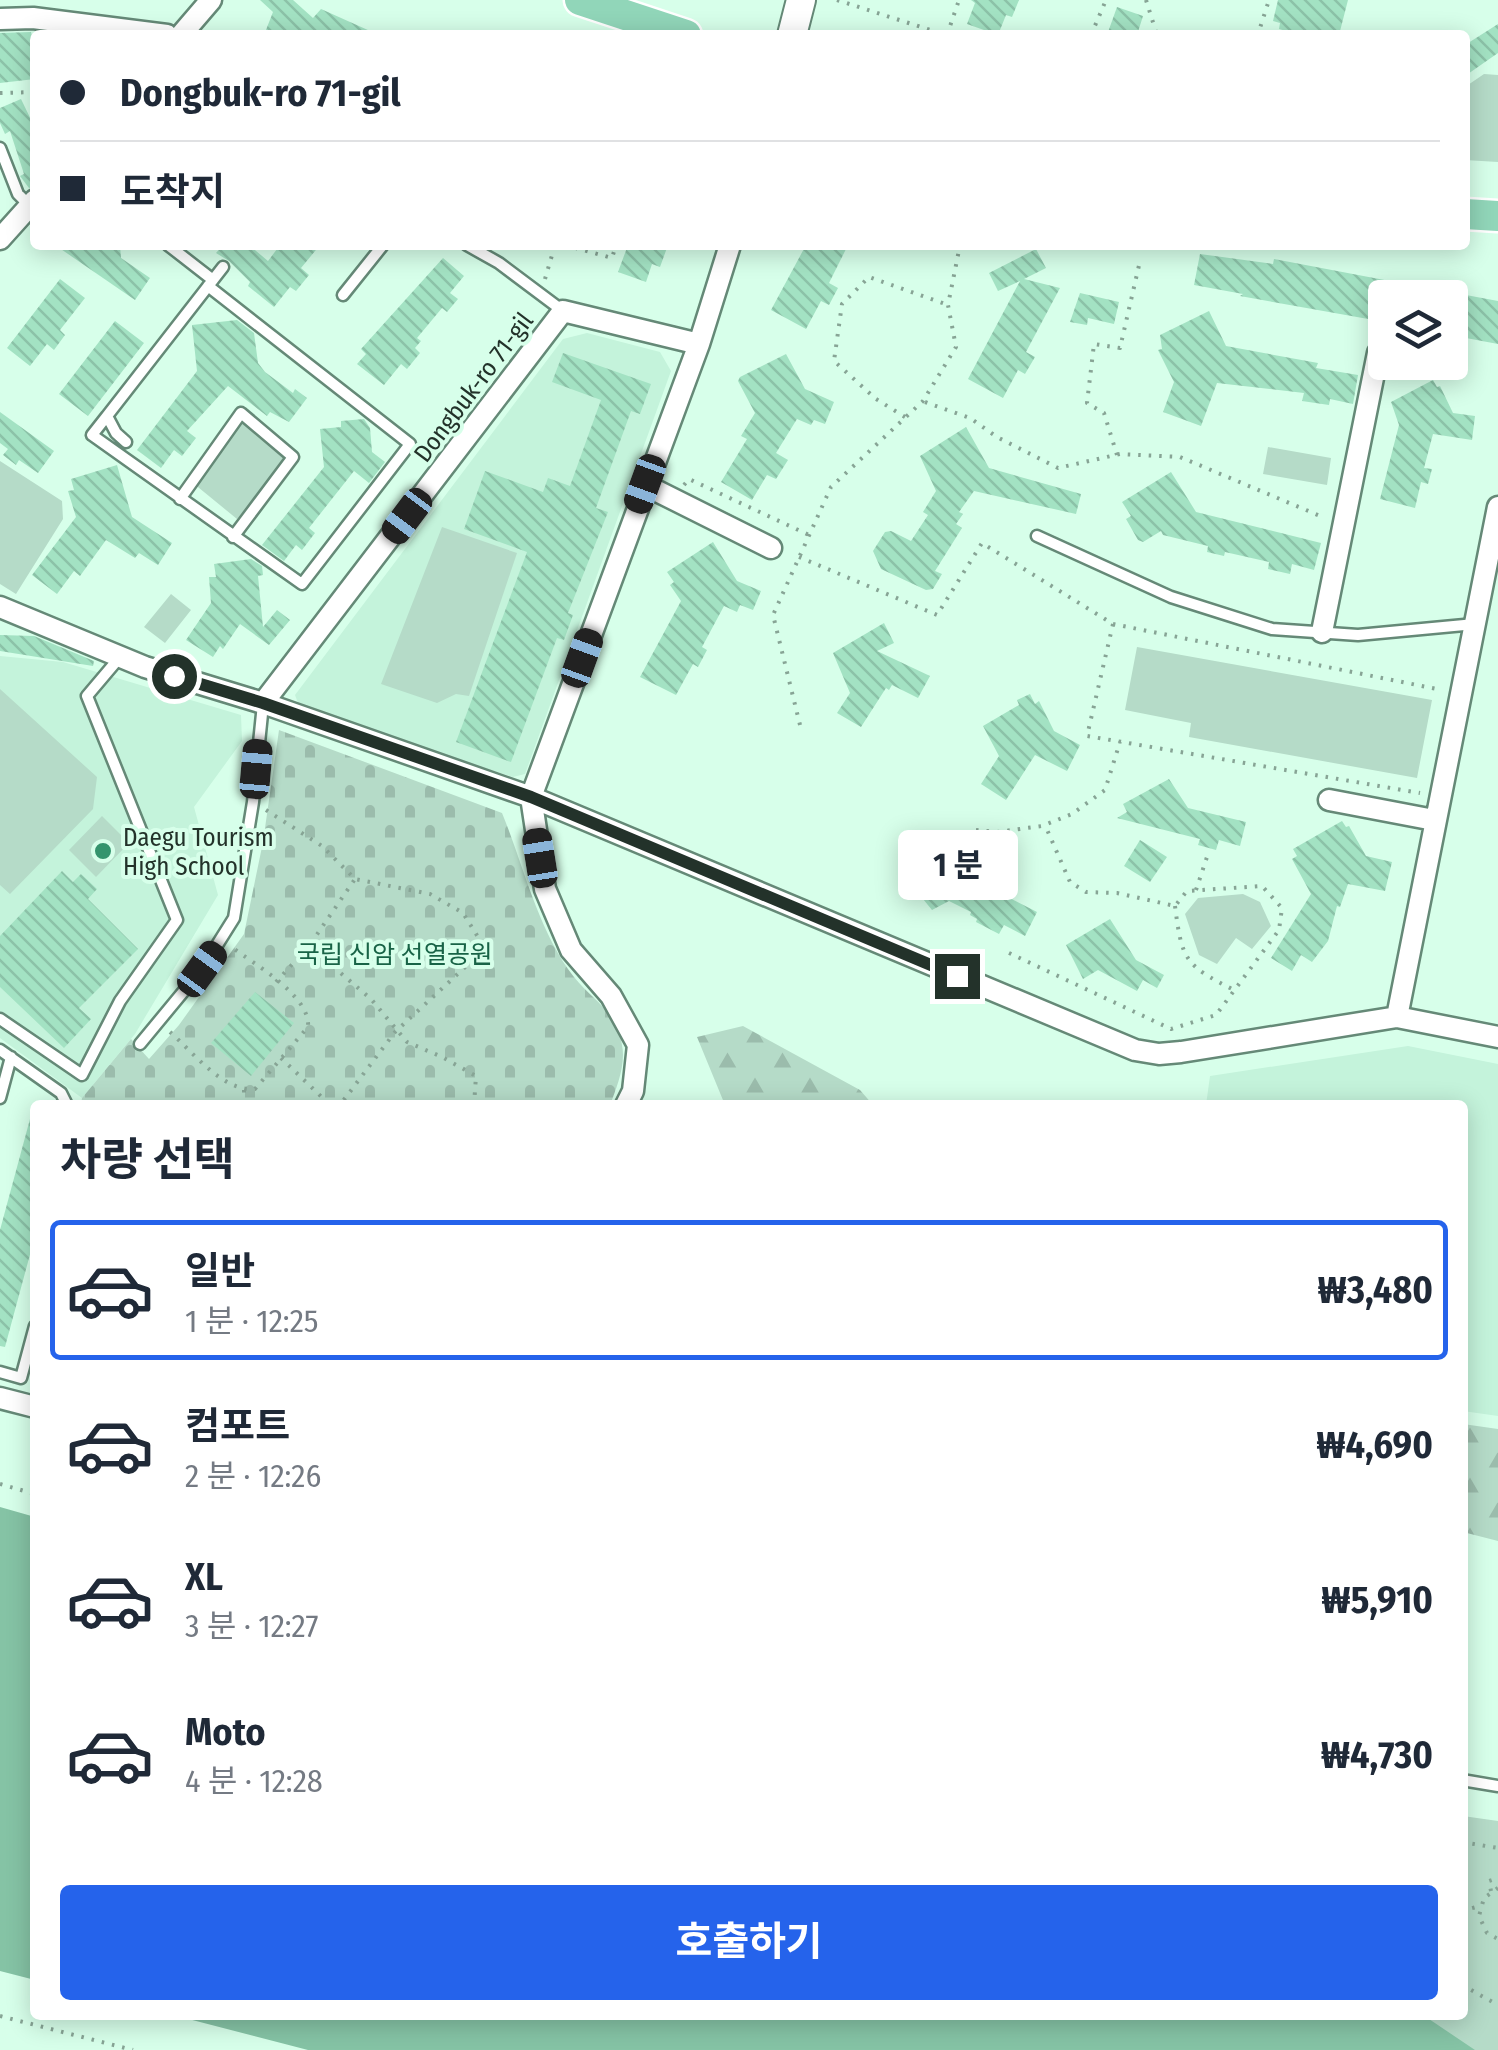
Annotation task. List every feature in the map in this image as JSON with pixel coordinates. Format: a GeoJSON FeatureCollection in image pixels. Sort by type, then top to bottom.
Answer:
{"type":"FeatureCollection","features":[{"type":"Feature","properties":{"kind":"main road"},"geometry":{"type":"LineString","coordinates":[[580,0],[671,30]]}},
{"type":"Feature","properties":{"kind":"main road"},"geometry":{"type":"LineString","coordinates":[[1470,214],[1498,216]]}},
{"type":"Feature","properties":{"kind":"street"},"geometry":{"type":"LineString","coordinates":[[185,30],[212,0]]}},
{"type":"Feature","properties":{"kind":"street"},"geometry":{"type":"LineString","coordinates":[[793,30],[801,0]]}},
{"type":"Feature","properties":{"kind":"street"},"geometry":{"type":"LineString","coordinates":[[0,18],[33,18],[127,30]]}},
{"type":"Feature","properties":{"kind":"street"},"geometry":{"type":"LineString","coordinates":[[0,240],[30,205]]}},
{"type":"Feature","properties":{"kind":"street"},"geometry":{"type":"LineString","coordinates":[[628,1100],[638,1045],[610,996],[571,950],[545,889],[531,797],[699,344],[728,250]]}},
{"type":"Feature","properties":{"kind":"street","name":"Dongbuk-ro 71-gil"},"geometry":{"type":"LineString","coordinates":[[263,703],[563,310],[699,344]]}},
{"type":"Feature","properties":{"kind":"street"},"geometry":{"type":"LineString","coordinates":[[1322,632],[1373,380]]}},
{"type":"Feature","properties":{"kind":"street"},"geometry":{"type":"LineString","coordinates":[[645,484],[770,548]]}},
{"type":"Feature","properties":{"kind":"street"},"geometry":{"type":"LineString","coordinates":[[1396,1017],[1476,624],[1490,584],[1498,506]]}},
{"type":"Feature","properties":{"kind":"street"},"geometry":{"type":"LineString","coordinates":[[0,607],[145,667],[263,703],[531,797],[1135,1050],[1181,1052],[1396,1017],[1498,1037]]}},
{"type":"Feature","properties":{"kind":"street"},"geometry":{"type":"LineString","coordinates":[[1328,800],[1434,820]]}},
{"type":"Feature","properties":{"kind":"street"},"geometry":{"type":"LineString","coordinates":[[0,1398],[30,1406]]}},
{"type":"Feature","properties":{"kind":"lane"},"geometry":{"type":"LineString","coordinates":[[0,148],[18,194],[30,202]]}},
{"type":"Feature","properties":{"kind":"lane"},"geometry":{"type":"LineString","coordinates":[[174,250],[211,283],[410,444],[302,584],[92,435],[211,283],[223,267]]}},
{"type":"Feature","properties":{"kind":"lane"},"geometry":{"type":"LineString","coordinates":[[343,295],[379,250]]}},
{"type":"Feature","properties":{"kind":"lane"},"geometry":{"type":"LineString","coordinates":[[476,250],[499,262],[563,310]]}},
{"type":"Feature","properties":{"kind":"lane"},"geometry":{"type":"LineString","coordinates":[[180,499],[241,413],[294,457],[233,537]]}},
{"type":"Feature","properties":{"kind":"lane"},"geometry":{"type":"LineString","coordinates":[[107,416],[126,442]]}},
{"type":"Feature","properties":{"kind":"lane"},"geometry":{"type":"LineString","coordinates":[[1037,536],[1171,597],[1272,630],[1358,635],[1476,624]]}},
{"type":"Feature","properties":{"kind":"lane"},"geometry":{"type":"LineString","coordinates":[[0,1020],[82,1075],[120,1001],[178,920],[86,696],[121,656]]}},
{"type":"Feature","properties":{"kind":"lane"},"geometry":{"type":"LineString","coordinates":[[140,1044],[223,940],[234,918],[254,802],[263,703]]}},
{"type":"Feature","properties":{"kind":"lane"},"geometry":{"type":"LineString","coordinates":[[0,1050],[61,1093],[65,1100]]}},
{"type":"Feature","properties":{"kind":"lane"},"geometry":{"type":"LineString","coordinates":[[0,1098],[11,1057]]}},
{"type":"Feature","properties":{"kind":"lane"},"geometry":{"type":"LineString","coordinates":[[0,1372],[21,1378],[30,1345]]}},
{"type":"Feature","properties":{"kind":"lane"},"geometry":{"type":"LineString","coordinates":[[1468,1781],[1498,1786]]}},
{"type":"Feature","properties":{"kind":"path"},"geometry":{"type":"LineString","coordinates":[[837,0],[931,30]]}},
{"type":"Feature","properties":{"kind":"path"},"geometry":{"type":"LineString","coordinates":[[949,30],[958,0]]}},
{"type":"Feature","properties":{"kind":"path"},"geometry":{"type":"LineString","coordinates":[[1093,30],[1106,0]]}},
{"type":"Feature","properties":{"kind":"path"},"geometry":{"type":"LineString","coordinates":[[1146,0],[1155,30]]}},
{"type":"Feature","properties":{"kind":"path"},"geometry":{"type":"LineString","coordinates":[[1259,30],[1269,0]]}},
{"type":"Feature","properties":{"kind":"path"},"geometry":{"type":"LineString","coordinates":[[0,93],[30,92]]}},
{"type":"Feature","properties":{"kind":"path"},"geometry":{"type":"LineString","coordinates":[[538,292],[554,250]]}},
{"type":"Feature","properties":{"kind":"path"},"geometry":{"type":"LineString","coordinates":[[583,250],[612,258],[614,250]]}},
{"type":"Feature","properties":{"kind":"path"},"geometry":{"type":"LineString","coordinates":[[800,724],[773,615],[831,487],[923,402],[956,348],[948,306],[959,250]]}},
{"type":"Feature","properties":{"kind":"path"},"geometry":{"type":"LineString","coordinates":[[1117,455],[1104,412],[1087,403],[1094,344],[1120,348],[1140,261]]}},
{"type":"Feature","properties":{"kind":"path"},"geometry":{"type":"LineString","coordinates":[[904,417],[876,399],[834,362],[842,304],[869,277],[948,306]]}},
{"type":"Feature","properties":{"kind":"path"},"geometry":{"type":"LineString","coordinates":[[923,402],[970,418],[997,437],[1058,468],[1117,455],[1180,457],[1344,526]]}},
{"type":"Feature","properties":{"kind":"path"},"geometry":{"type":"LineString","coordinates":[[673,498],[689,480],[810,534]]}},
{"type":"Feature","properties":{"kind":"path"},"geometry":{"type":"LineString","coordinates":[[799,557],[937,615],[982,543],[1113,624],[1461,694]]}},
{"type":"Feature","properties":{"kind":"path"},"geometry":{"type":"LineString","coordinates":[[1113,624],[1086,736],[1440,796]]}},
{"type":"Feature","properties":{"kind":"path"},"geometry":{"type":"LineString","coordinates":[[976,830],[997,832],[1045,825],[1072,814],[1104,790],[1120,742]]}},
{"type":"Feature","properties":{"kind":"path"},"geometry":{"type":"LineString","coordinates":[[254,802],[322,846],[355,879],[430,894],[463,913],[484,945],[475,958],[395,1032],[344,1100]]}},
{"type":"Feature","properties":{"kind":"path"},"geometry":{"type":"LineString","coordinates":[[1045,825],[1070,882],[1086,892],[1117,893],[1174,906]]}},
{"type":"Feature","properties":{"kind":"path"},"geometry":{"type":"LineString","coordinates":[[1196,890],[1208,854]]}},
{"type":"Feature","properties":{"kind":"path"},"geometry":{"type":"LineString","coordinates":[[276,982],[309,946],[355,879]]}},
{"type":"Feature","properties":{"kind":"path"},"geometry":{"type":"LineString","coordinates":[[1009,954],[1171,1030],[1216,1015],[1279,930],[1282,908],[1262,886],[1187,891],[1174,906],[1180,946],[1195,970],[1234,990]]}},
{"type":"Feature","properties":{"kind":"path"},"geometry":{"type":"LineString","coordinates":[[159,1023],[230,1085],[244,1090],[255,1089],[308,1027],[309,1014],[300,1000],[223,940]]}},
{"type":"Feature","properties":{"kind":"path"},"geometry":{"type":"LineString","coordinates":[[309,946],[371,999],[407,1042],[476,1076],[474,1100]]}},
{"type":"Feature","properties":{"kind":"path"},"geometry":{"type":"LineString","coordinates":[[281,1058],[325,1100]]}},
{"type":"Feature","properties":{"kind":"path"},"geometry":{"type":"LineString","coordinates":[[244,1090],[244,1100]]}},
{"type":"Feature","properties":{"kind":"path"},"geometry":{"type":"LineString","coordinates":[[0,1484],[30,1493]]}},
{"type":"Feature","properties":{"kind":"path"},"geometry":{"type":"LineString","coordinates":[[1468,1843],[1498,1848]]}},
{"type":"Feature","properties":{"kind":"path"},"geometry":{"type":"LineString","coordinates":[[1491,1891],[1489,1881],[1498,1878]]}},
{"type":"Feature","properties":{"kind":"path"},"geometry":{"type":"LineString","coordinates":[[1468,1909],[1480,1906],[1498,1888]]}},
{"type":"Feature","properties":{"kind":"path"},"geometry":{"type":"LineString","coordinates":[[1480,1906],[1482,1925],[1498,1939]]}},
{"type":"Feature","properties":{"kind":"path"},"geometry":{"type":"LineString","coordinates":[[1468,1989],[1498,2005]]}},
{"type":"Feature","properties":{"kind":"path"},"geometry":{"type":"LineString","coordinates":[[0,2016],[133,2050]]}},
{"type":"Feature","properties":{"kind":"shaded area"},"geometry":{"type":"Polygon","coordinates":[[[587,333],[660,352],[671,371],[525,774],[513,777],[301,711],[295,695],[563,339],[587,333]]]}},
{"type":"Feature","properties":{"kind":"shaded area","name":"Daegu Tourism High School"},"geometry":{"type":"Polygon","coordinates":[[[0,656],[63,662],[241,715],[242,741],[194,807],[218,895],[135,1034],[82,1098],[0,1038],[0,656]]]}},
{"type":"Feature","properties":{"kind":"shaded area"},"geometry":{"type":"Polygon","coordinates":[[[1408,1046],[1498,1064],[1498,1416],[1468,1412],[1468,1100],[1207,1100],[1210,1076],[1408,1046]]]}},
{"type":"Feature","properties":{"kind":"shaded area"},"geometry":{"type":"Polygon","coordinates":[[[0,1507],[30,1516],[30,1979],[0,1971],[0,1507]]]}},
{"type":"Feature","properties":{"kind":"shaded area"},"geometry":{"type":"Polygon","coordinates":[[[192,2020],[1430,2020],[1475,2050],[308,2050],[192,2020]]]}},
{"type":"Feature","properties":{"kind":"green space"},"geometry":{"type":"Polygon","coordinates":[[[1484,74],[1498,75],[1498,162],[1470,160],[1470,84],[1484,74]]]}},
{"type":"Feature","properties":{"kind":"green space"},"geometry":{"type":"Polygon","coordinates":[[[244,420],[289,457],[237,519],[193,483],[244,420]]]}},
{"type":"Feature","properties":{"kind":"green space"},"geometry":{"type":"Polygon","coordinates":[[[1268,447],[1331,458],[1327,485],[1263,474],[1268,447]]]}},
{"type":"Feature","properties":{"kind":"green space"},"geometry":{"type":"Polygon","coordinates":[[[0,461],[62,501],[63,519],[16,594],[0,584],[0,461]]]}},
{"type":"Feature","properties":{"kind":"green space"},"geometry":{"type":"Polygon","coordinates":[[[442,527],[517,553],[469,696],[456,694],[437,703],[381,684],[442,527]]]}},
{"type":"Feature","properties":{"kind":"green space"},"geometry":{"type":"Polygon","coordinates":[[[171,594],[191,610],[165,643],[144,627],[171,594]]]}},
{"type":"Feature","properties":{"kind":"green space"},"geometry":{"type":"Polygon","coordinates":[[[1137,647],[1432,700],[1417,778],[1189,737],[1191,723],[1125,710],[1137,647]]]}},
{"type":"Feature","properties":{"kind":"green space"},"geometry":{"type":"Polygon","coordinates":[[[0,689],[97,777],[93,809],[10,894],[0,885],[0,689]]]}},
{"type":"Feature","properties":{"kind":"green space","name":"국립 신암 선열공원"},"geometry":{"type":"Polygon","coordinates":[[[279,730],[502,813],[533,898],[561,959],[609,1015],[619,1033],[622,1068],[612,1100],[82,1100],[131,1039],[149,1059],[179,1025],[244,934],[263,842],[279,730]]]}},
{"type":"Feature","properties":{"kind":"green space"},"geometry":{"type":"Polygon","coordinates":[[[102,816],[129,843],[96,877],[69,850],[102,816]]]}},
{"type":"Feature","properties":{"kind":"green space"},"geometry":{"type":"Polygon","coordinates":[[[1243,894],[1260,902],[1271,926],[1252,949],[1236,938],[1217,964],[1199,955],[1185,914],[1198,898],[1243,894]]]}},
{"type":"Feature","properties":{"kind":"green space"},"geometry":{"type":"Polygon","coordinates":[[[743,1026],[860,1090],[869,1100],[723,1100],[697,1037],[743,1026]]]}},
{"type":"Feature","properties":{"kind":"green space"},"geometry":{"type":"Polygon","coordinates":[[[1468,1425],[1498,1429],[1498,1541],[1468,1533],[1468,1425]]]}},
{"type":"Feature","properties":{"kind":"green space"},"geometry":{"type":"Polygon","coordinates":[[[1468,1817],[1498,1821],[1498,2050],[1461,2050],[1414,2020],[1468,2020],[1468,1817]]]}},
{"type":"Feature","properties":{"kind":"building"},"geometry":{"type":"Polygon","coordinates":[[[260,0],[293,0],[313,18],[321,9],[368,30],[266,30],[273,12],[260,0]]]}},
{"type":"Feature","properties":{"kind":"building"},"geometry":{"type":"Polygon","coordinates":[[[971,0],[1019,0],[1012,17],[1006,15],[1000,30],[967,24],[975,3],[971,0]]]}},
{"type":"Feature","properties":{"kind":"building"},"geometry":{"type":"Polygon","coordinates":[[[1278,0],[1348,0],[1340,30],[1282,30],[1280,23],[1273,21],[1278,0]]]}},
{"type":"Feature","properties":{"kind":"building"},"geometry":{"type":"Polygon","coordinates":[[[1117,7],[1143,16],[1139,30],[1109,30],[1117,7]]]}},
{"type":"Feature","properties":{"kind":"building"},"geometry":{"type":"Polygon","coordinates":[[[1498,24],[1498,53],[1470,73],[1470,42],[1498,24]]]}},
{"type":"Feature","properties":{"kind":"building"},"geometry":{"type":"Polygon","coordinates":[[[30,32],[30,80],[0,83],[0,33],[30,32]]]}},
{"type":"Feature","properties":{"kind":"building"},"geometry":{"type":"Polygon","coordinates":[[[21,99],[30,118],[30,188],[20,176],[24,174],[10,131],[5,134],[0,123],[0,108],[21,99]]]}},
{"type":"Feature","properties":{"kind":"building"},"geometry":{"type":"Polygon","coordinates":[[[62,250],[120,250],[121,258],[150,278],[135,300],[62,250]]]}},
{"type":"Feature","properties":{"kind":"building"},"geometry":{"type":"Polygon","coordinates":[[[255,250],[268,261],[276,250],[316,250],[301,268],[309,275],[296,291],[290,287],[274,307],[248,286],[250,282],[229,261],[216,253],[255,250]]]}},
{"type":"Feature","properties":{"kind":"building"},"geometry":{"type":"Polygon","coordinates":[[[626,250],[666,250],[660,267],[652,264],[646,282],[618,272],[626,250]]]}},
{"type":"Feature","properties":{"kind":"building"},"geometry":{"type":"Polygon","coordinates":[[[803,250],[846,250],[829,283],[838,288],[829,305],[821,301],[806,329],[771,310],[803,250]]]}},
{"type":"Feature","properties":{"kind":"building"},"geometry":{"type":"Polygon","coordinates":[[[1037,250],[1046,268],[1024,279],[1060,288],[1026,352],[1035,357],[1025,374],[1018,370],[1003,398],[968,379],[1020,281],[998,291],[989,273],[1037,250]]]}},
{"type":"Feature","properties":{"kind":"building"},"geometry":{"type":"Polygon","coordinates":[[[1200,254],[1273,264],[1274,259],[1384,280],[1368,280],[1368,319],[1194,285],[1200,254]]]}},
{"type":"Feature","properties":{"kind":"building"},"geometry":{"type":"Polygon","coordinates":[[[443,258],[464,276],[450,293],[458,299],[447,312],[442,308],[417,338],[421,341],[415,348],[420,353],[407,369],[401,364],[384,385],[357,364],[366,354],[361,349],[443,258]]]}},
{"type":"Feature","properties":{"kind":"building"},"geometry":{"type":"Polygon","coordinates":[[[60,279],[85,298],[60,330],[65,335],[54,350],[47,344],[30,366],[7,348],[60,279]]]}},
{"type":"Feature","properties":{"kind":"building"},"geometry":{"type":"Polygon","coordinates":[[[1080,293],[1119,302],[1114,324],[1088,318],[1087,325],[1070,322],[1080,293]]]}},
{"type":"Feature","properties":{"kind":"building"},"geometry":{"type":"Polygon","coordinates":[[[1468,295],[1498,301],[1498,344],[1468,338],[1468,295]]]}},
{"type":"Feature","properties":{"kind":"building"},"geometry":{"type":"Polygon","coordinates":[[[1209,311],[1226,346],[1318,363],[1316,368],[1358,375],[1353,404],[1330,399],[1329,405],[1302,401],[1304,393],[1217,383],[1201,426],[1163,412],[1174,382],[1158,350],[1162,349],[1160,335],[1209,311]]]}},
{"type":"Feature","properties":{"kind":"building"},"geometry":{"type":"Polygon","coordinates":[[[237,320],[254,333],[258,363],[265,372],[293,393],[295,389],[307,398],[289,422],[270,412],[267,416],[228,386],[187,431],[196,438],[182,456],[174,450],[161,468],[137,450],[197,371],[192,325],[237,320]]]}},
{"type":"Feature","properties":{"kind":"building"},"geometry":{"type":"Polygon","coordinates":[[[115,321],[144,343],[88,416],[59,394],[115,321]]]}},
{"type":"Feature","properties":{"kind":"building"},"geometry":{"type":"Polygon","coordinates":[[[563,353],[651,384],[640,414],[631,411],[596,508],[608,512],[568,613],[573,615],[564,640],[557,638],[511,762],[456,742],[527,552],[464,529],[485,471],[543,492],[548,478],[570,486],[601,400],[552,382],[563,353]]]}},
{"type":"Feature","properties":{"kind":"building"},"geometry":{"type":"Polygon","coordinates":[[[786,354],[805,389],[834,402],[825,424],[814,420],[811,425],[797,419],[776,453],[788,460],[776,479],[767,475],[752,500],[721,482],[747,439],[741,436],[755,413],[738,381],[786,354]]]}},
{"type":"Feature","properties":{"kind":"building"},"geometry":{"type":"Polygon","coordinates":[[[1433,380],[1453,413],[1475,416],[1472,440],[1433,434],[1424,468],[1432,469],[1428,484],[1421,482],[1415,508],[1380,499],[1399,425],[1391,402],[1433,380]]]}},
{"type":"Feature","properties":{"kind":"building"},"geometry":{"type":"Polygon","coordinates":[[[0,412],[54,451],[38,473],[3,455],[8,449],[0,443],[0,412]]]}},
{"type":"Feature","properties":{"kind":"building"},"geometry":{"type":"Polygon","coordinates":[[[364,419],[370,428],[372,452],[385,462],[369,483],[354,471],[309,528],[315,533],[302,550],[296,545],[284,561],[262,545],[324,467],[320,429],[341,427],[341,421],[364,419]]]}},
{"type":"Feature","properties":{"kind":"building"},"geometry":{"type":"Polygon","coordinates":[[[966,427],[989,468],[1081,494],[1076,514],[974,491],[959,512],[963,514],[956,524],[962,528],[935,571],[942,574],[933,589],[926,590],[881,569],[873,551],[885,532],[911,541],[928,515],[923,512],[936,491],[920,456],[966,427]]]}},
{"type":"Feature","properties":{"kind":"building"},"geometry":{"type":"Polygon","coordinates":[[[117,465],[132,517],[172,543],[158,565],[139,553],[135,558],[106,540],[80,576],[74,571],[57,594],[32,575],[76,517],[68,491],[74,490],[71,479],[117,465]]]}},
{"type":"Feature","properties":{"kind":"building"},"geometry":{"type":"Polygon","coordinates":[[[1171,472],[1196,512],[1321,543],[1314,570],[1292,564],[1290,574],[1268,569],[1269,562],[1207,552],[1208,546],[1163,535],[1161,531],[1143,542],[1138,540],[1122,502],[1171,472]]]}},
{"type":"Feature","properties":{"kind":"building"},"geometry":{"type":"Polygon","coordinates":[[[713,542],[737,581],[761,591],[753,610],[740,605],[737,612],[724,606],[702,647],[707,650],[698,667],[693,664],[676,695],[640,677],[681,601],[667,572],[713,542]]]}},
{"type":"Feature","properties":{"kind":"building"},"geometry":{"type":"Polygon","coordinates":[[[251,559],[262,566],[263,575],[258,576],[263,627],[277,610],[290,620],[269,645],[240,624],[213,657],[186,640],[211,603],[209,577],[216,577],[214,564],[251,559]]]}},
{"type":"Feature","properties":{"kind":"building"},"geometry":{"type":"Polygon","coordinates":[[[884,623],[894,643],[877,651],[930,676],[918,698],[892,685],[889,690],[886,688],[861,727],[837,713],[850,693],[833,653],[884,623]]]}},
{"type":"Feature","properties":{"kind":"building"},"geometry":{"type":"Polygon","coordinates":[[[0,635],[34,636],[94,661],[93,666],[0,651],[0,635]]]}},
{"type":"Feature","properties":{"kind":"building"},"geometry":{"type":"Polygon","coordinates":[[[1030,694],[1035,704],[1039,701],[1054,731],[1080,745],[1067,771],[1035,755],[1006,800],[981,784],[999,756],[983,726],[1030,694]]]}},
{"type":"Feature","properties":{"kind":"building"},"geometry":{"type":"Polygon","coordinates":[[[1169,779],[1188,808],[1246,822],[1240,846],[1219,840],[1216,850],[1198,845],[1200,839],[1117,818],[1127,812],[1123,804],[1169,779]]]}},
{"type":"Feature","properties":{"kind":"building"},"geometry":{"type":"Polygon","coordinates":[[[1342,821],[1366,856],[1392,862],[1385,891],[1348,884],[1340,907],[1337,906],[1328,941],[1312,962],[1301,955],[1292,971],[1271,958],[1311,894],[1292,859],[1297,856],[1293,849],[1342,821]]]}},
{"type":"Feature","properties":{"kind":"building"},"geometry":{"type":"Polygon","coordinates":[[[1140,840],[1167,857],[1150,882],[1124,866],[1140,840]]]}},
{"type":"Feature","properties":{"kind":"building"},"geometry":{"type":"Polygon","coordinates":[[[960,850],[980,883],[1037,912],[1025,936],[1004,925],[999,934],[949,901],[932,910],[923,899],[909,875],[960,850]]]}},
{"type":"Feature","properties":{"kind":"building"},"geometry":{"type":"Polygon","coordinates":[[[62,871],[73,882],[81,874],[97,889],[88,899],[138,949],[79,1008],[91,1019],[64,1048],[0,987],[0,936],[62,871]]]}},
{"type":"Feature","properties":{"kind":"building"},"geometry":{"type":"Polygon","coordinates":[[[1110,919],[1136,960],[1164,975],[1157,988],[1143,980],[1137,991],[1098,970],[1083,979],[1066,945],[1110,919]]]}},
{"type":"Feature","properties":{"kind":"building"},"geometry":{"type":"Polygon","coordinates":[[[255,992],[294,1023],[251,1076],[211,1043],[255,992]]]}},
{"type":"Feature","properties":{"kind":"building"},"geometry":{"type":"Polygon","coordinates":[[[30,1119],[30,1254],[5,1347],[0,1346],[0,1230],[30,1119]]]}},
{"type":"Feature","properties":{"kind":"place","name":"Daegu Tourism High School"},"geometry":{"type":"Point","coordinates":[103,851]}},
{"type":"Feature","properties":{"kind":"route"},"geometry":{"type":"LineString","coordinates":[[174,676],[531,797],[957,976]]}}]}
